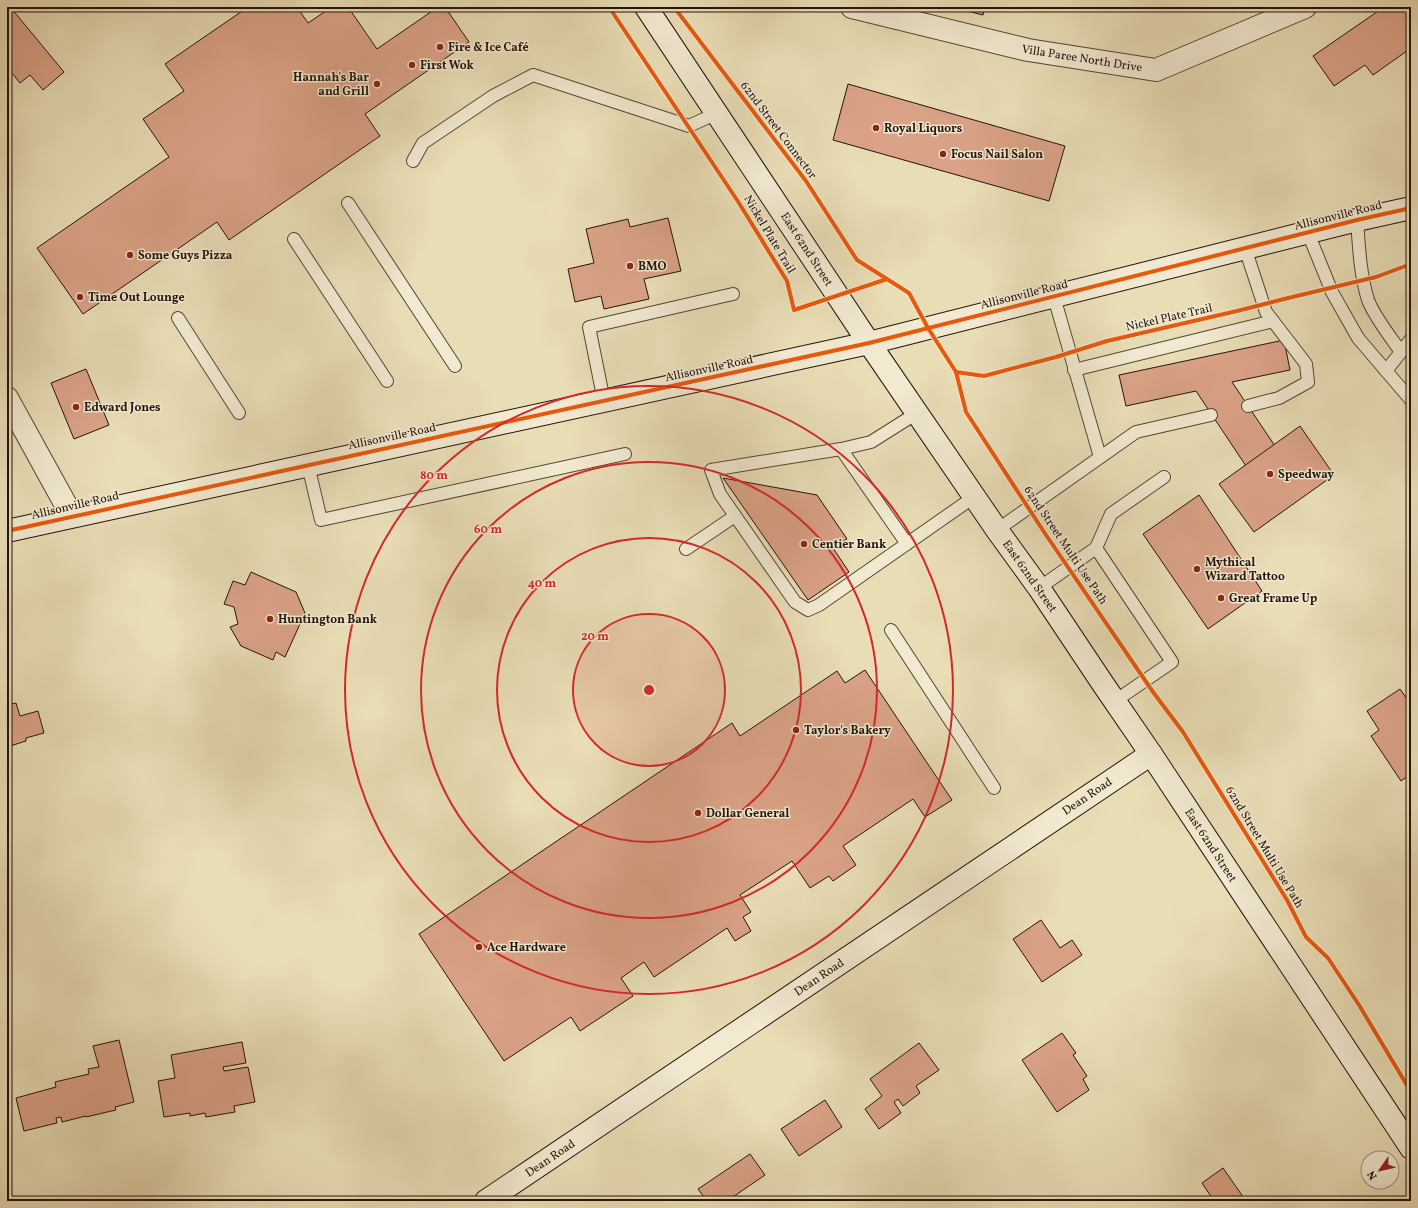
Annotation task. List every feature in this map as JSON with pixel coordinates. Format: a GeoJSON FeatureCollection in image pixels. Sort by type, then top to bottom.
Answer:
{"type":"FeatureCollection","features":[{"type":"Feature","properties":{"kind":"street","name":"East 62nd Street"},"geometry":{"type":"LineString","coordinates":[[646,7],[869,343],[974,497],[1039,588],[1151,754],[1411,1148]]}},
{"type":"Feature","properties":{"kind":"street","name":"Villa Paree North Drive"},"geometry":{"type":"LineString","coordinates":[[852,7],[1028,50],[1156,70],[1305,7]]}},
{"type":"Feature","properties":{"kind":"street","name":"Allisonville Road"},"geometry":{"type":"LineString","coordinates":[[7,531],[869,343],[1357,220],[1411,208]]}},
{"type":"Feature","properties":{"kind":"street"},"geometry":{"type":"LineString","coordinates":[[7,398],[72,516]]}},
{"type":"Feature","properties":{"kind":"street","name":"Dean Road"},"geometry":{"type":"LineString","coordinates":[[486,1201],[1151,754]]}},
{"type":"Feature","properties":{"kind":"lane"},"geometry":{"type":"LineString","coordinates":[[413,160],[423,143],[493,96],[532,75],[689,126],[717,113]]}},
{"type":"Feature","properties":{"kind":"lane"},"geometry":{"type":"LineString","coordinates":[[348,203],[455,366]]}},
{"type":"Feature","properties":{"kind":"lane"},"geometry":{"type":"LineString","coordinates":[[1357,220],[1361,270],[1369,301],[1386,332],[1401,352]]}},
{"type":"Feature","properties":{"kind":"lane"},"geometry":{"type":"LineString","coordinates":[[1308,233],[1332,292],[1358,338],[1411,400]]}},
{"type":"Feature","properties":{"kind":"lane"},"geometry":{"type":"LineString","coordinates":[[294,239],[387,381]]}},
{"type":"Feature","properties":{"kind":"lane"},"geometry":{"type":"LineString","coordinates":[[1245,248],[1266,312],[1306,364],[1308,382],[1279,398],[1248,406]]}},
{"type":"Feature","properties":{"kind":"lane"},"geometry":{"type":"LineString","coordinates":[[604,400],[589,327],[733,294]]}},
{"type":"Feature","properties":{"kind":"lane"},"geometry":{"type":"LineString","coordinates":[[1054,297],[1100,457]]}},
{"type":"Feature","properties":{"kind":"lane"},"geometry":{"type":"LineString","coordinates":[[178,318],[239,413]]}},
{"type":"Feature","properties":{"kind":"lane"},"geometry":{"type":"LineString","coordinates":[[1074,370],[1273,321]]}},
{"type":"Feature","properties":{"kind":"lane"},"geometry":{"type":"LineString","coordinates":[[1386,371],[1411,339]]}},
{"type":"Feature","properties":{"kind":"lane"},"geometry":{"type":"LineString","coordinates":[[917,413],[871,442],[841,449],[711,470],[720,494],[735,516],[795,602],[808,610],[819,605],[974,497]]}},
{"type":"Feature","properties":{"kind":"lane"},"geometry":{"type":"LineString","coordinates":[[997,530],[1136,432],[1212,415]]}},
{"type":"Feature","properties":{"kind":"lane"},"geometry":{"type":"LineString","coordinates":[[841,449],[907,544]]}},
{"type":"Feature","properties":{"kind":"lane"},"geometry":{"type":"LineString","coordinates":[[308,465],[321,520],[625,454]]}},
{"type":"Feature","properties":{"kind":"lane"},"geometry":{"type":"LineString","coordinates":[[1039,588],[1096,548],[1111,514],[1164,477]]}},
{"type":"Feature","properties":{"kind":"lane"},"geometry":{"type":"LineString","coordinates":[[686,549],[735,516]]}},
{"type":"Feature","properties":{"kind":"lane"},"geometry":{"type":"LineString","coordinates":[[1096,548],[1172,662],[1115,701]]}},
{"type":"Feature","properties":{"kind":"lane"},"geometry":{"type":"LineString","coordinates":[[891,630],[994,788]]}},
{"type":"Feature","properties":{"kind":"building"},"geometry":{"type":"Polygon","coordinates":[[[7,7],[12,7],[11,8],[64,72],[43,90],[30,75],[20,83],[7,67],[7,7]]]}},
{"type":"Feature","properties":{"kind":"building"},"geometry":{"type":"Polygon","coordinates":[[[248,7],[297,7],[308,23],[332,7],[348,7],[377,49],[438,7],[445,7],[469,42],[365,114],[380,136],[229,240],[217,222],[83,314],[37,248],[169,157],[143,119],[184,91],[165,64],[248,7]]]}},
{"type":"Feature","properties":{"kind":"building"},"geometry":{"type":"Polygon","coordinates":[[[951,7],[985,7],[983,15],[951,7]]]}},
{"type":"Feature","properties":{"kind":"building"},"geometry":{"type":"Polygon","coordinates":[[[1384,7],[1411,7],[1411,48],[1373,75],[1365,65],[1334,86],[1313,56],[1384,7]]]}},
{"type":"Feature","properties":{"kind":"building"},"geometry":{"type":"Polygon","coordinates":[[[848,84],[1065,146],[1049,201],[833,140],[848,84]]]}},
{"type":"Feature","properties":{"kind":"building","name":"BMO"},"geometry":{"type":"Polygon","coordinates":[[[668,218],[681,271],[644,279],[649,299],[604,309],[601,296],[575,302],[568,269],[594,263],[586,229],[628,219],[630,227],[668,218]]]}},
{"type":"Feature","properties":{"kind":"building"},"geometry":{"type":"Polygon","coordinates":[[[1284,340],[1290,370],[1232,382],[1275,446],[1246,466],[1196,391],[1126,406],[1119,375],[1284,340]]]}},
{"type":"Feature","properties":{"kind":"building"},"geometry":{"type":"Polygon","coordinates":[[[86,369],[109,425],[74,439],[51,383],[86,369]]]}},
{"type":"Feature","properties":{"kind":"building"},"geometry":{"type":"Polygon","coordinates":[[[1300,426],[1334,475],[1254,532],[1219,484],[1300,426]]]}},
{"type":"Feature","properties":{"kind":"building","name":"Centier Bank"},"geometry":{"type":"Polygon","coordinates":[[[723,478],[817,495],[847,539],[833,548],[849,572],[808,600],[723,478]]]}},
{"type":"Feature","properties":{"kind":"building"},"geometry":{"type":"Polygon","coordinates":[[[1199,495],[1262,591],[1208,629],[1143,534],[1199,495]]]}},
{"type":"Feature","properties":{"kind":"building","name":"Huntington Bank"},"geometry":{"type":"Polygon","coordinates":[[[251,572],[296,592],[305,613],[285,657],[276,652],[273,660],[241,646],[230,627],[238,624],[234,607],[224,604],[233,581],[245,585],[251,572]]]}},
{"type":"Feature","properties":{"kind":"building"},"geometry":{"type":"Polygon","coordinates":[[[865,670],[952,800],[925,817],[913,799],[843,846],[856,865],[833,881],[829,876],[810,888],[792,861],[740,895],[751,912],[743,917],[751,931],[735,941],[727,928],[654,977],[644,962],[621,978],[633,996],[580,1031],[571,1017],[504,1061],[419,934],[732,723],[740,736],[837,671],[845,683],[865,670]]]}},
{"type":"Feature","properties":{"kind":"building"},"geometry":{"type":"Polygon","coordinates":[[[1400,689],[1411,705],[1411,780],[1408,776],[1401,781],[1371,736],[1379,730],[1367,711],[1400,689]]]}},
{"type":"Feature","properties":{"kind":"building"},"geometry":{"type":"Polygon","coordinates":[[[16,703],[20,716],[38,711],[44,733],[26,738],[26,741],[7,747],[7,705],[16,703]]]}},
{"type":"Feature","properties":{"kind":"building"},"geometry":{"type":"Polygon","coordinates":[[[1041,920],[1060,948],[1072,940],[1082,955],[1042,982],[1013,939],[1041,920]]]}},
{"type":"Feature","properties":{"kind":"building"},"geometry":{"type":"Polygon","coordinates":[[[1062,1033],[1076,1053],[1073,1055],[1087,1076],[1083,1079],[1089,1090],[1057,1112],[1022,1060],[1062,1033]]]}},
{"type":"Feature","properties":{"kind":"building"},"geometry":{"type":"Polygon","coordinates":[[[119,1040],[134,1102],[115,1107],[116,1110],[62,1122],[61,1117],[56,1118],[57,1123],[24,1131],[16,1098],[56,1087],[55,1082],[89,1074],[88,1069],[99,1067],[93,1046],[119,1040]]]}},
{"type":"Feature","properties":{"kind":"building"},"geometry":{"type":"Polygon","coordinates":[[[242,1042],[246,1063],[223,1067],[224,1071],[248,1067],[255,1102],[234,1106],[235,1112],[206,1117],[205,1113],[190,1116],[190,1113],[164,1117],[158,1081],[175,1078],[171,1055],[242,1042]]]}},
{"type":"Feature","properties":{"kind":"building"},"geometry":{"type":"Polygon","coordinates":[[[919,1043],[939,1070],[916,1086],[920,1093],[903,1106],[898,1099],[894,1102],[901,1113],[879,1129],[865,1109],[882,1096],[870,1079],[919,1043]]]}},
{"type":"Feature","properties":{"kind":"building"},"geometry":{"type":"Polygon","coordinates":[[[825,1100],[842,1127],[799,1156],[781,1129],[825,1100]]]}},
{"type":"Feature","properties":{"kind":"building"},"geometry":{"type":"Polygon","coordinates":[[[750,1154],[765,1175],[727,1201],[707,1201],[698,1189],[750,1154]]]}},
{"type":"Feature","properties":{"kind":"building"},"geometry":{"type":"Polygon","coordinates":[[[1223,1168],[1246,1201],[1214,1201],[1202,1183],[1223,1168]]]}},
{"type":"Feature","properties":{"kind":"cycle path","name":"Nickel Plate Trail"},"geometry":{"type":"LineString","coordinates":[[609,7],[739,203],[787,281],[794,310],[887,279]]}},
{"type":"Feature","properties":{"kind":"cycle path","name":"62nd Street Connector"},"geometry":{"type":"LineString","coordinates":[[674,7],[806,181],[857,260],[909,293],[928,328],[956,372],[966,412],[1044,532],[1153,692],[1183,732],[1287,900],[1306,937],[1328,958],[1359,1005],[1411,1092]]}},
{"type":"Feature","properties":{"kind":"cycle path"},"geometry":{"type":"LineString","coordinates":[[7,531],[869,343],[1357,220],[1411,208]]}},
{"type":"Feature","properties":{"kind":"cycle path","name":"Nickel Plate Trail"},"geometry":{"type":"LineString","coordinates":[[956,372],[984,376],[1056,357],[1107,341],[1376,277],[1411,264]]}},
{"type":"Feature","properties":{"kind":"place","name":"Fire & Ice Café"},"geometry":{"type":"Point","coordinates":[440,47]}},
{"type":"Feature","properties":{"kind":"place","name":"First Wok"},"geometry":{"type":"Point","coordinates":[412,65]}},
{"type":"Feature","properties":{"kind":"place","name":"Hannah's Bar and Grill"},"geometry":{"type":"Point","coordinates":[377,84]}},
{"type":"Feature","properties":{"kind":"place","name":"Royal Liquors"},"geometry":{"type":"Point","coordinates":[876,128]}},
{"type":"Feature","properties":{"kind":"place","name":"Focus Nail Salon"},"geometry":{"type":"Point","coordinates":[943,154]}},
{"type":"Feature","properties":{"kind":"place","name":"Some Guys Pizza"},"geometry":{"type":"Point","coordinates":[130,255]}},
{"type":"Feature","properties":{"kind":"place","name":"BMO"},"geometry":{"type":"Point","coordinates":[630,266]}},
{"type":"Feature","properties":{"kind":"place","name":"Time Out Lounge"},"geometry":{"type":"Point","coordinates":[80,297]}},
{"type":"Feature","properties":{"kind":"place","name":"Edward Jones"},"geometry":{"type":"Point","coordinates":[76,407]}},
{"type":"Feature","properties":{"kind":"place","name":"Speedway"},"geometry":{"type":"Point","coordinates":[1270,474]}},
{"type":"Feature","properties":{"kind":"place","name":"Centier Bank"},"geometry":{"type":"Point","coordinates":[804,544]}},
{"type":"Feature","properties":{"kind":"place","name":"Mythical Wizard Tattoo"},"geometry":{"type":"Point","coordinates":[1197,569]}},
{"type":"Feature","properties":{"kind":"place","name":"Great Frame Up"},"geometry":{"type":"Point","coordinates":[1221,598]}},
{"type":"Feature","properties":{"kind":"place","name":"Huntington Bank"},"geometry":{"type":"Point","coordinates":[270,619]}},
{"type":"Feature","properties":{"kind":"place","name":"Taylor's Bakery"},"geometry":{"type":"Point","coordinates":[796,730]}},
{"type":"Feature","properties":{"kind":"place","name":"Dollar General"},"geometry":{"type":"Point","coordinates":[698,813]}},
{"type":"Feature","properties":{"kind":"place","name":"Ace Hardware"},"geometry":{"type":"Point","coordinates":[479,947]}}]}
